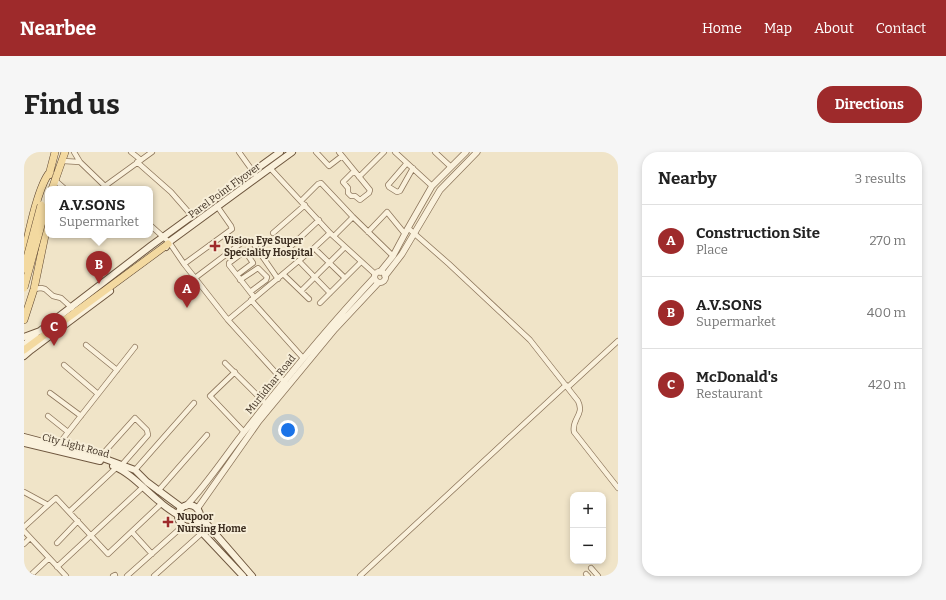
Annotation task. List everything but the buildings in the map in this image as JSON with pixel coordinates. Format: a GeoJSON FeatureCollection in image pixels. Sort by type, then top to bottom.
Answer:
{"type":"FeatureCollection","features":[{"type":"Feature","properties":{"kind":"main road"},"geometry":{"type":"LineString","coordinates":[[53,186],[65,152]]}},
{"type":"Feature","properties":{"kind":"main road"},"geometry":{"type":"LineString","coordinates":[[24,345],[37,333],[192,216],[255,175],[280,152]]}},
{"type":"Feature","properties":{"kind":"main road","name":"Parel Point Flyover"},"geometry":{"type":"LineString","coordinates":[[24,356],[161,253],[167,244],[255,175],[270,168],[292,152]]}},
{"type":"Feature","properties":{"kind":"main road"},"geometry":{"type":"LineString","coordinates":[[48,186],[52,153]]}},
{"type":"Feature","properties":{"kind":"main road"},"geometry":{"type":"LineString","coordinates":[[56,186],[61,163]]}},
{"type":"Feature","properties":{"kind":"main road"},"geometry":{"type":"LineString","coordinates":[[24,254],[27,225],[46,175],[50,172]]}},
{"type":"Feature","properties":{"kind":"main road"},"geometry":{"type":"LineString","coordinates":[[24,269],[45,205]]}},
{"type":"Feature","properties":{"kind":"main road"},"geometry":{"type":"LineString","coordinates":[[24,288],[45,205]]}},
{"type":"Feature","properties":{"kind":"main road"},"geometry":{"type":"LineString","coordinates":[[24,320],[34,289],[45,234]]}},
{"type":"Feature","properties":{"kind":"main road"},"geometry":{"type":"LineString","coordinates":[[24,350],[167,244]]}},
{"type":"Feature","properties":{"kind":"main road"},"geometry":{"type":"LineString","coordinates":[[24,337],[37,333]]}},
{"type":"Feature","properties":{"kind":"main road"},"geometry":{"type":"LineString","coordinates":[[24,437],[100,457],[119,467],[135,470],[158,491],[184,507],[192,506],[252,576]]}},
{"type":"Feature","properties":{"kind":"main road","name":"City Light Road"},"geometry":{"type":"LineString","coordinates":[[24,442],[119,467],[161,504],[178,515],[179,521],[184,525]]}},
{"type":"Feature","properties":{"kind":"main road"},"geometry":{"type":"LineString","coordinates":[[178,515],[184,507]]}},
{"type":"Feature","properties":{"kind":"main road"},"geometry":{"type":"LineString","coordinates":[[184,525],[189,526],[195,524],[198,520],[198,512]]}},
{"type":"Feature","properties":{"kind":"main road"},"geometry":{"type":"LineString","coordinates":[[195,524],[243,576]]}},
{"type":"Feature","properties":{"kind":"street"},"geometry":{"type":"LineString","coordinates":[[74,152],[80,162],[104,186]]}},
{"type":"Feature","properties":{"kind":"street"},"geometry":{"type":"LineString","coordinates":[[131,152],[171,192],[192,216]]}},
{"type":"Feature","properties":{"kind":"street"},"geometry":{"type":"LineString","coordinates":[[108,186],[152,152]]}},
{"type":"Feature","properties":{"kind":"street"},"geometry":{"type":"LineString","coordinates":[[238,152],[255,175]]}},
{"type":"Feature","properties":{"kind":"street"},"geometry":{"type":"LineString","coordinates":[[316,152],[329,166],[340,154],[354,170],[370,191],[360,200],[348,193],[348,188],[343,182],[354,170]]}},
{"type":"Feature","properties":{"kind":"street"},"geometry":{"type":"LineString","coordinates":[[359,177],[384,152]]}},
{"type":"Feature","properties":{"kind":"street"},"geometry":{"type":"LineString","coordinates":[[395,152],[432,186]]}},
{"type":"Feature","properties":{"kind":"street"},"geometry":{"type":"LineString","coordinates":[[435,152],[451,167]]}},
{"type":"Feature","properties":{"kind":"street","name":"Murlidhar Road"},"geometry":{"type":"LineString","coordinates":[[184,507],[209,480],[244,432],[334,320],[393,256],[432,186],[466,152]]}},
{"type":"Feature","properties":{"kind":"street"},"geometry":{"type":"LineString","coordinates":[[376,274],[375,281],[378,283],[384,281],[385,276],[402,254],[413,233],[442,187],[477,152]]}},
{"type":"Feature","properties":{"kind":"street"},"geometry":{"type":"LineString","coordinates":[[61,163],[80,162]]}},
{"type":"Feature","properties":{"kind":"street"},"geometry":{"type":"LineString","coordinates":[[407,163],[388,185],[389,187],[396,192],[400,191],[413,168]]}},
{"type":"Feature","properties":{"kind":"street"},"geometry":{"type":"LineString","coordinates":[[270,168],[344,247],[376,274],[383,273],[385,276]]}},
{"type":"Feature","properties":{"kind":"street"},"geometry":{"type":"LineString","coordinates":[[301,201],[318,184],[321,183],[352,217],[393,256]]}},
{"type":"Feature","properties":{"kind":"street"},"geometry":{"type":"LineString","coordinates":[[184,264],[232,229],[217,206]]}},
{"type":"Feature","properties":{"kind":"street"},"geometry":{"type":"LineString","coordinates":[[273,233],[305,206]]}},
{"type":"Feature","properties":{"kind":"street"},"geometry":{"type":"LineString","coordinates":[[368,232],[386,212],[406,231],[413,233],[453,268],[530,340],[578,401],[581,408],[574,424],[574,432],[618,488]]}},
{"type":"Feature","properties":{"kind":"street"},"geometry":{"type":"LineString","coordinates":[[228,320],[352,217]]}},
{"type":"Feature","properties":{"kind":"street"},"geometry":{"type":"LineString","coordinates":[[289,248],[319,220]]}},
{"type":"Feature","properties":{"kind":"street"},"geometry":{"type":"LineString","coordinates":[[153,228],[164,237],[167,244],[228,320],[288,386]]}},
{"type":"Feature","properties":{"kind":"street"},"geometry":{"type":"LineString","coordinates":[[253,243],[278,278]]}},
{"type":"Feature","properties":{"kind":"street"},"geometry":{"type":"LineString","coordinates":[[195,278],[240,244]]}},
{"type":"Feature","properties":{"kind":"street"},"geometry":{"type":"LineString","coordinates":[[302,290],[344,247]]}},
{"type":"Feature","properties":{"kind":"street"},"geometry":{"type":"LineString","coordinates":[[314,248],[345,278]]}},
{"type":"Feature","properties":{"kind":"street"},"geometry":{"type":"LineString","coordinates":[[239,278],[253,263],[244,251],[229,263],[239,278],[250,292],[252,299],[303,358]]}},
{"type":"Feature","properties":{"kind":"street"},"geometry":{"type":"LineString","coordinates":[[24,260],[38,264]]}},
{"type":"Feature","properties":{"kind":"street"},"geometry":{"type":"LineString","coordinates":[[299,261],[330,293]]}},
{"type":"Feature","properties":{"kind":"street"},"geometry":{"type":"LineString","coordinates":[[320,303],[361,262]]}},
{"type":"Feature","properties":{"kind":"street"},"geometry":{"type":"LineString","coordinates":[[239,278],[258,268],[267,277],[266,280],[250,292]]}},
{"type":"Feature","properties":{"kind":"street"},"geometry":{"type":"LineString","coordinates":[[283,274],[309,299]]}},
{"type":"Feature","properties":{"kind":"street","name":"Murlidhar Road"},"geometry":{"type":"LineString","coordinates":[[198,512],[259,421],[335,329],[378,283]]}},
{"type":"Feature","properties":{"kind":"street"},"geometry":{"type":"LineString","coordinates":[[34,289],[45,289],[54,297],[61,298],[72,308]]}},
{"type":"Feature","properties":{"kind":"street"},"geometry":{"type":"LineString","coordinates":[[360,576],[618,341]]}},
{"type":"Feature","properties":{"kind":"street"},"geometry":{"type":"LineString","coordinates":[[86,345],[117,370]]}},
{"type":"Feature","properties":{"kind":"street"},"geometry":{"type":"LineString","coordinates":[[58,445],[135,347]]}},
{"type":"Feature","properties":{"kind":"street"},"geometry":{"type":"LineString","coordinates":[[225,363],[266,404]]}},
{"type":"Feature","properties":{"kind":"street"},"geometry":{"type":"LineString","coordinates":[[64,365],[98,394]]}},
{"type":"Feature","properties":{"kind":"street"},"geometry":{"type":"LineString","coordinates":[[235,372],[210,396],[244,432]]}},
{"type":"Feature","properties":{"kind":"street"},"geometry":{"type":"LineString","coordinates":[[50,393],[81,416]]}},
{"type":"Feature","properties":{"kind":"street"},"geometry":{"type":"LineString","coordinates":[[135,470],[194,403]]}},
{"type":"Feature","properties":{"kind":"street"},"geometry":{"type":"LineString","coordinates":[[48,416],[68,432]]}},
{"type":"Feature","properties":{"kind":"street"},"geometry":{"type":"LineString","coordinates":[[69,512],[119,467],[148,435],[147,430],[135,418],[100,457]]}},
{"type":"Feature","properties":{"kind":"street"},"geometry":{"type":"LineString","coordinates":[[158,491],[207,435]]}},
{"type":"Feature","properties":{"kind":"street"},"geometry":{"type":"LineString","coordinates":[[58,567],[143,487]]}},
{"type":"Feature","properties":{"kind":"street"},"geometry":{"type":"LineString","coordinates":[[24,492],[48,505]]}},
{"type":"Feature","properties":{"kind":"street"},"geometry":{"type":"LineString","coordinates":[[24,527],[56,498],[92,535],[108,554],[161,504]]}},
{"type":"Feature","properties":{"kind":"street"},"geometry":{"type":"LineString","coordinates":[[57,543],[78,521]]}},
{"type":"Feature","properties":{"kind":"street"},"geometry":{"type":"LineString","coordinates":[[127,576],[184,525]]}},
{"type":"Feature","properties":{"kind":"street"},"geometry":{"type":"LineString","coordinates":[[24,531],[66,576]]}},
{"type":"Feature","properties":{"kind":"street"},"geometry":{"type":"LineString","coordinates":[[132,532],[152,554]]}},
{"type":"Feature","properties":{"kind":"street"},"geometry":{"type":"LineString","coordinates":[[154,576],[203,532]]}},
{"type":"Feature","properties":{"kind":"street"},"geometry":{"type":"LineString","coordinates":[[24,544],[30,538]]}},
{"type":"Feature","properties":{"kind":"street"},"geometry":{"type":"LineString","coordinates":[[30,576],[49,558]]}},
{"type":"Feature","properties":{"kind":"street"},"geometry":{"type":"LineString","coordinates":[[591,568],[598,576]]}},
{"type":"Feature","properties":{"kind":"street"},"geometry":{"type":"LineString","coordinates":[[614,576],[618,572]]}},
{"type":"Feature","properties":{"kind":"place","name":"Vision Eye Super Speciality Hospital"},"geometry":{"type":"Point","coordinates":[215,246]}},
{"type":"Feature","properties":{"kind":"place","name":"A.V.SONS"},"geometry":{"type":"Point","coordinates":[99,284]}},
{"type":"Feature","properties":{"kind":"place","name":"Construction Site"},"geometry":{"type":"Point","coordinates":[187,308]}},
{"type":"Feature","properties":{"kind":"place","name":"McDonald's"},"geometry":{"type":"Point","coordinates":[54,346]}},
{"type":"Feature","properties":{"kind":"place","name":"Nupoor Nursing Home"},"geometry":{"type":"Point","coordinates":[168,522]}}]}
